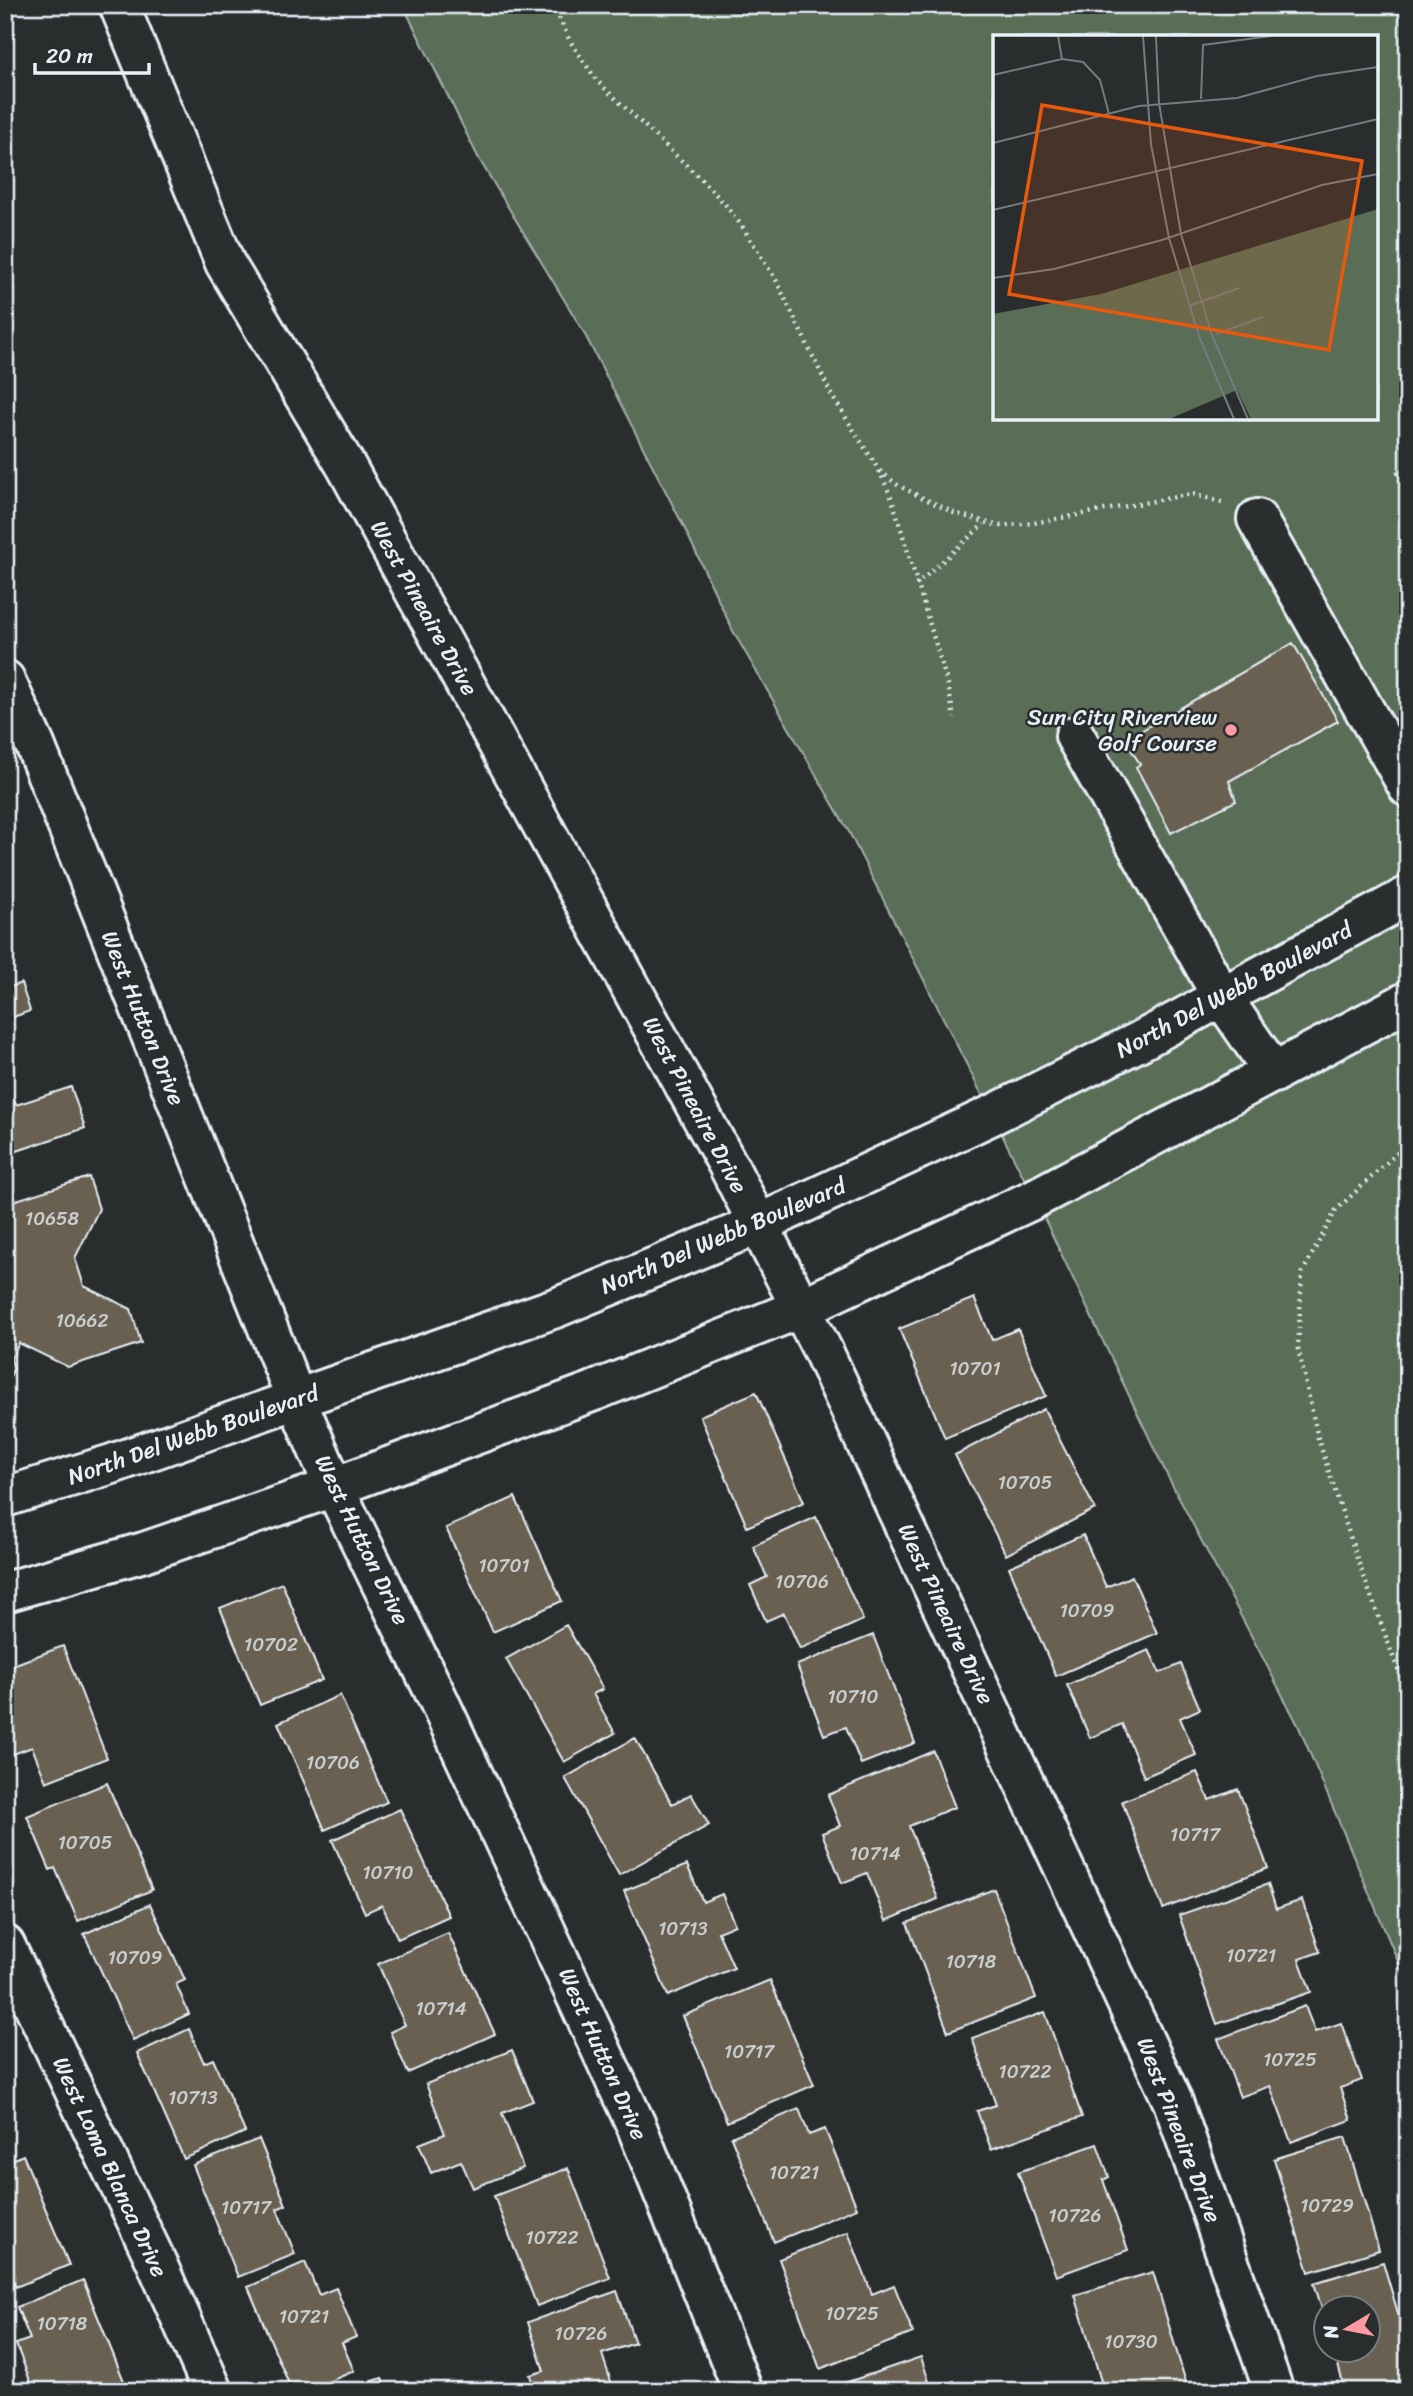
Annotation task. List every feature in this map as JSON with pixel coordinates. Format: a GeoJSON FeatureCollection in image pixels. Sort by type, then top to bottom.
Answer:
{"type":"FeatureCollection","features":[{"type":"Feature","properties":{"kind":"street","name":"West Pineaire Drive"},"geometry":{"type":"LineString","coordinates":[[119,5],[225,263],[346,466],[728,1164],[865,1440],[1173,2102],[1274,2391]]}},
{"type":"Feature","properties":{"kind":"street"},"geometry":{"type":"LineString","coordinates":[[1257,519],[1408,787]]}},
{"type":"Feature","properties":{"kind":"street","name":"West Hutton Drive"},"geometry":{"type":"LineString","coordinates":[[5,680],[35,745],[334,1488],[461,1748],[636,2125],[743,2391]]}},
{"type":"Feature","properties":{"kind":"street"},"geometry":{"type":"LineString","coordinates":[[1075,736],[1222,997],[1274,1073]]}},
{"type":"Feature","properties":{"kind":"street","name":"North Del Webb Boulevard"},"geometry":{"type":"LineString","coordinates":[[5,1497],[297,1401],[558,1307],[759,1224],[992,1115],[1222,997],[1408,896]]}},
{"type":"Feature","properties":{"kind":"street"},"geometry":{"type":"LineString","coordinates":[[5,1592],[144,1552],[334,1488],[594,1391],[801,1308],[1030,1201],[1408,1001]]}},
{"type":"Feature","properties":{"kind":"street","name":"West Loma Blanca Drive"},"geometry":{"type":"LineString","coordinates":[[5,1945],[154,2257],[213,2391]]}},
{"type":"Feature","properties":{"kind":"path"},"geometry":{"type":"LineString","coordinates":[[554,5],[570,40],[597,80],[724,203],[776,279],[844,419],[879,470],[892,499],[948,685],[954,718]]}},
{"type":"Feature","properties":{"kind":"path"},"geometry":{"type":"LineString","coordinates":[[879,470],[899,486],[954,513],[985,523],[1015,526],[1192,494],[1216,498],[1257,519]]}},
{"type":"Feature","properties":{"kind":"path"},"geometry":{"type":"LineString","coordinates":[[1396,473],[1408,470]]}},
{"type":"Feature","properties":{"kind":"path"},"geometry":{"type":"LineString","coordinates":[[916,585],[985,523]]}},
{"type":"Feature","properties":{"kind":"path"},"geometry":{"type":"LineString","coordinates":[[1408,1143],[1336,1210],[1302,1273],[1298,1348],[1318,1438],[1357,1559],[1408,1697]]}},
{"type":"Feature","properties":{"kind":"green space"},"geometry":{"type":"Polygon","coordinates":[[[403,5],[1408,5],[1408,1985],[1298,1725],[1167,1475],[1047,1224],[849,832],[733,631],[683,525],[583,331],[479,159],[403,5]]]}},
{"type":"Feature","properties":{"kind":"building","name":"Sun City Riverview Golf Course"},"geometry":{"type":"Polygon","coordinates":[[[1293,643],[1338,721],[1229,781],[1236,801],[1171,833],[1136,767],[1140,764],[1125,740],[1293,643]]]}},
{"type":"Feature","properties":{"kind":"building"},"geometry":{"type":"Polygon","coordinates":[[[21,983],[30,1011],[5,1020],[5,989],[21,983]]]}},
{"type":"Feature","properties":{"kind":"building"},"geometry":{"type":"Polygon","coordinates":[[[5,1072],[16,1105],[71,1087],[85,1128],[5,1155],[5,1072]]]}},
{"type":"Feature","properties":{"kind":"building"},"geometry":{"type":"Polygon","coordinates":[[[89,1177],[99,1209],[75,1258],[84,1286],[131,1309],[141,1343],[68,1367],[19,1343],[11,1359],[14,1368],[5,1387],[5,1218],[13,1201],[89,1177]]]}},
{"type":"Feature","properties":{"kind":"building"},"geometry":{"type":"Polygon","coordinates":[[[974,1298],[992,1340],[1018,1329],[1046,1396],[945,1438],[899,1329],[974,1298]]]}},
{"type":"Feature","properties":{"kind":"building"},"geometry":{"type":"Polygon","coordinates":[[[756,1392],[804,1502],[747,1527],[700,1416],[756,1392]]]}},
{"type":"Feature","properties":{"kind":"building"},"geometry":{"type":"Polygon","coordinates":[[[1044,1409],[1095,1509],[1006,1555],[955,1455],[1044,1409]]]}},
{"type":"Feature","properties":{"kind":"building"},"geometry":{"type":"Polygon","coordinates":[[[515,1497],[562,1601],[493,1632],[446,1528],[515,1497]]]}},
{"type":"Feature","properties":{"kind":"building"},"geometry":{"type":"Polygon","coordinates":[[[816,1517],[863,1620],[800,1649],[784,1613],[766,1621],[750,1585],[767,1577],[753,1546],[816,1517]]]}},
{"type":"Feature","properties":{"kind":"building"},"geometry":{"type":"Polygon","coordinates":[[[1083,1535],[1106,1587],[1132,1576],[1157,1633],[1056,1676],[1009,1567],[1083,1535]]]}},
{"type":"Feature","properties":{"kind":"building"},"geometry":{"type":"Polygon","coordinates":[[[282,1583],[322,1680],[260,1705],[220,1608],[282,1583]]]}},
{"type":"Feature","properties":{"kind":"building"},"geometry":{"type":"Polygon","coordinates":[[[566,1625],[603,1689],[593,1694],[615,1733],[564,1762],[506,1659],[566,1625]]]}},
{"type":"Feature","properties":{"kind":"building"},"geometry":{"type":"Polygon","coordinates":[[[873,1635],[915,1743],[861,1764],[846,1727],[824,1735],[797,1665],[873,1635]]]}},
{"type":"Feature","properties":{"kind":"building"},"geometry":{"type":"Polygon","coordinates":[[[63,1646],[107,1758],[46,1782],[32,1747],[5,1757],[5,1668],[63,1646]]]}},
{"type":"Feature","properties":{"kind":"building"},"geometry":{"type":"Polygon","coordinates":[[[1149,1650],[1160,1673],[1181,1664],[1200,1709],[1180,1718],[1196,1755],[1144,1777],[1122,1724],[1090,1738],[1067,1685],[1149,1650]]]}},
{"type":"Feature","properties":{"kind":"building"},"geometry":{"type":"Polygon","coordinates":[[[340,1695],[387,1802],[325,1830],[278,1723],[340,1695]]]}},
{"type":"Feature","properties":{"kind":"building"},"geometry":{"type":"Polygon","coordinates":[[[635,1738],[672,1804],[691,1794],[709,1825],[619,1875],[565,1778],[635,1738]]]}},
{"type":"Feature","properties":{"kind":"building"},"geometry":{"type":"Polygon","coordinates":[[[933,1751],[955,1807],[909,1826],[938,1899],[886,1921],[867,1873],[842,1883],[822,1833],[840,1826],[828,1795],[933,1751]]]}},
{"type":"Feature","properties":{"kind":"building"},"geometry":{"type":"Polygon","coordinates":[[[1197,1772],[1209,1800],[1238,1789],[1268,1868],[1163,1909],[1122,1801],[1197,1772]]]}},
{"type":"Feature","properties":{"kind":"building"},"geometry":{"type":"Polygon","coordinates":[[[107,1783],[152,1890],[78,1921],[55,1868],[50,1870],[27,1816],[107,1783]]]}},
{"type":"Feature","properties":{"kind":"building"},"geometry":{"type":"Polygon","coordinates":[[[400,1809],[449,1916],[398,1939],[382,1905],[365,1913],[332,1840],[400,1809]]]}},
{"type":"Feature","properties":{"kind":"building"},"geometry":{"type":"Polygon","coordinates":[[[687,1865],[703,1902],[722,1894],[735,1925],[718,1932],[734,1968],[668,1996],[624,1891],[687,1865]]]}},
{"type":"Feature","properties":{"kind":"building"},"geometry":{"type":"Polygon","coordinates":[[[1268,1884],[1276,1909],[1302,1900],[1320,1952],[1299,1959],[1311,1992],[1217,2024],[1179,1915],[1268,1884]]]}},
{"type":"Feature","properties":{"kind":"building"},"geometry":{"type":"Polygon","coordinates":[[[994,1889],[1036,1998],[948,2032],[907,1923],[994,1889]]]}},
{"type":"Feature","properties":{"kind":"building"},"geometry":{"type":"Polygon","coordinates":[[[150,1904],[185,1980],[176,1984],[189,2014],[133,2040],[84,1934],[150,1904]]]}},
{"type":"Feature","properties":{"kind":"building"},"geometry":{"type":"Polygon","coordinates":[[[448,1933],[495,2034],[408,2073],[390,2032],[405,2025],[378,1964],[448,1933]]]}},
{"type":"Feature","properties":{"kind":"building"},"geometry":{"type":"Polygon","coordinates":[[[770,1980],[814,2085],[727,2122],[683,2016],[770,1980]]]}},
{"type":"Feature","properties":{"kind":"building"},"geometry":{"type":"Polygon","coordinates":[[[1305,2006],[1315,2032],[1341,2023],[1362,2080],[1340,2088],[1351,2120],[1291,2142],[1270,2086],[1240,2097],[1218,2039],[1305,2006]]]}},
{"type":"Feature","properties":{"kind":"building"},"geometry":{"type":"Polygon","coordinates":[[[1045,2012],[1082,2117],[991,2149],[977,2111],[996,2105],[972,2038],[1045,2012]]]}},
{"type":"Feature","properties":{"kind":"building"},"geometry":{"type":"Polygon","coordinates":[[[189,2029],[204,2063],[213,2059],[245,2132],[184,2159],[137,2053],[189,2029]]]}},
{"type":"Feature","properties":{"kind":"building"},"geometry":{"type":"Polygon","coordinates":[[[512,2050],[533,2101],[502,2113],[523,2168],[473,2188],[461,2161],[431,2173],[419,2144],[445,2134],[426,2084],[512,2050]]]}},
{"type":"Feature","properties":{"kind":"building"},"geometry":{"type":"Polygon","coordinates":[[[799,2109],[809,2135],[825,2129],[857,2208],[774,2242],[731,2137],[799,2109]]]}},
{"type":"Feature","properties":{"kind":"building"},"geometry":{"type":"Polygon","coordinates":[[[1345,2137],[1379,2250],[1309,2272],[1274,2159],[1345,2137]]]}},
{"type":"Feature","properties":{"kind":"building"},"geometry":{"type":"Polygon","coordinates":[[[259,2139],[286,2205],[277,2209],[295,2254],[238,2277],[193,2165],[259,2139]]]}},
{"type":"Feature","properties":{"kind":"building"},"geometry":{"type":"Polygon","coordinates":[[[1097,2144],[1109,2177],[1103,2180],[1128,2250],[1056,2276],[1018,2172],[1097,2144]]]}},
{"type":"Feature","properties":{"kind":"building"},"geometry":{"type":"Polygon","coordinates":[[[23,2155],[69,2265],[16,2287],[5,2262],[5,2163],[23,2155]]]}},
{"type":"Feature","properties":{"kind":"building"},"geometry":{"type":"Polygon","coordinates":[[[568,2168],[610,2278],[537,2306],[494,2196],[568,2168]]]}},
{"type":"Feature","properties":{"kind":"building"},"geometry":{"type":"Polygon","coordinates":[[[848,2232],[872,2294],[894,2285],[913,2333],[820,2369],[779,2259],[848,2232]]]}},
{"type":"Feature","properties":{"kind":"building"},"geometry":{"type":"Polygon","coordinates":[[[305,2262],[319,2295],[336,2288],[356,2337],[342,2343],[354,2371],[307,2391],[292,2391],[248,2287],[305,2262]]]}},
{"type":"Feature","properties":{"kind":"building"},"geometry":{"type":"Polygon","coordinates":[[[1383,2262],[1408,2347],[1408,2378],[1365,2391],[1345,2391],[1338,2364],[1382,2364],[1382,2294],[1317,2294],[1314,2283],[1383,2262]]]}},
{"type":"Feature","properties":{"kind":"building"},"geometry":{"type":"Polygon","coordinates":[[[1153,2272],[1187,2386],[1171,2391],[1104,2391],[1075,2295],[1153,2272]]]}},
{"type":"Feature","properties":{"kind":"building"},"geometry":{"type":"Polygon","coordinates":[[[83,2280],[126,2386],[115,2391],[53,2391],[51,2387],[34,2391],[16,2344],[30,2339],[17,2307],[83,2280]]]}},
{"type":"Feature","properties":{"kind":"building"},"geometry":{"type":"Polygon","coordinates":[[[617,2291],[635,2343],[602,2354],[614,2391],[535,2391],[530,2375],[544,2371],[528,2322],[617,2291]]]}},
{"type":"Feature","properties":{"kind":"building"},"geometry":{"type":"Polygon","coordinates":[[[921,2357],[931,2388],[954,2381],[957,2391],[834,2391],[833,2387],[921,2357]]]}},
{"type":"Feature","properties":{"kind":"building"},"geometry":{"type":"Polygon","coordinates":[[[382,2378],[386,2391],[343,2391],[382,2378]]]}},
{"type":"Feature","properties":{"kind":"place","name":"Sun City Riverview Golf Course"},"geometry":{"type":"Point","coordinates":[1231,730]}}]}
